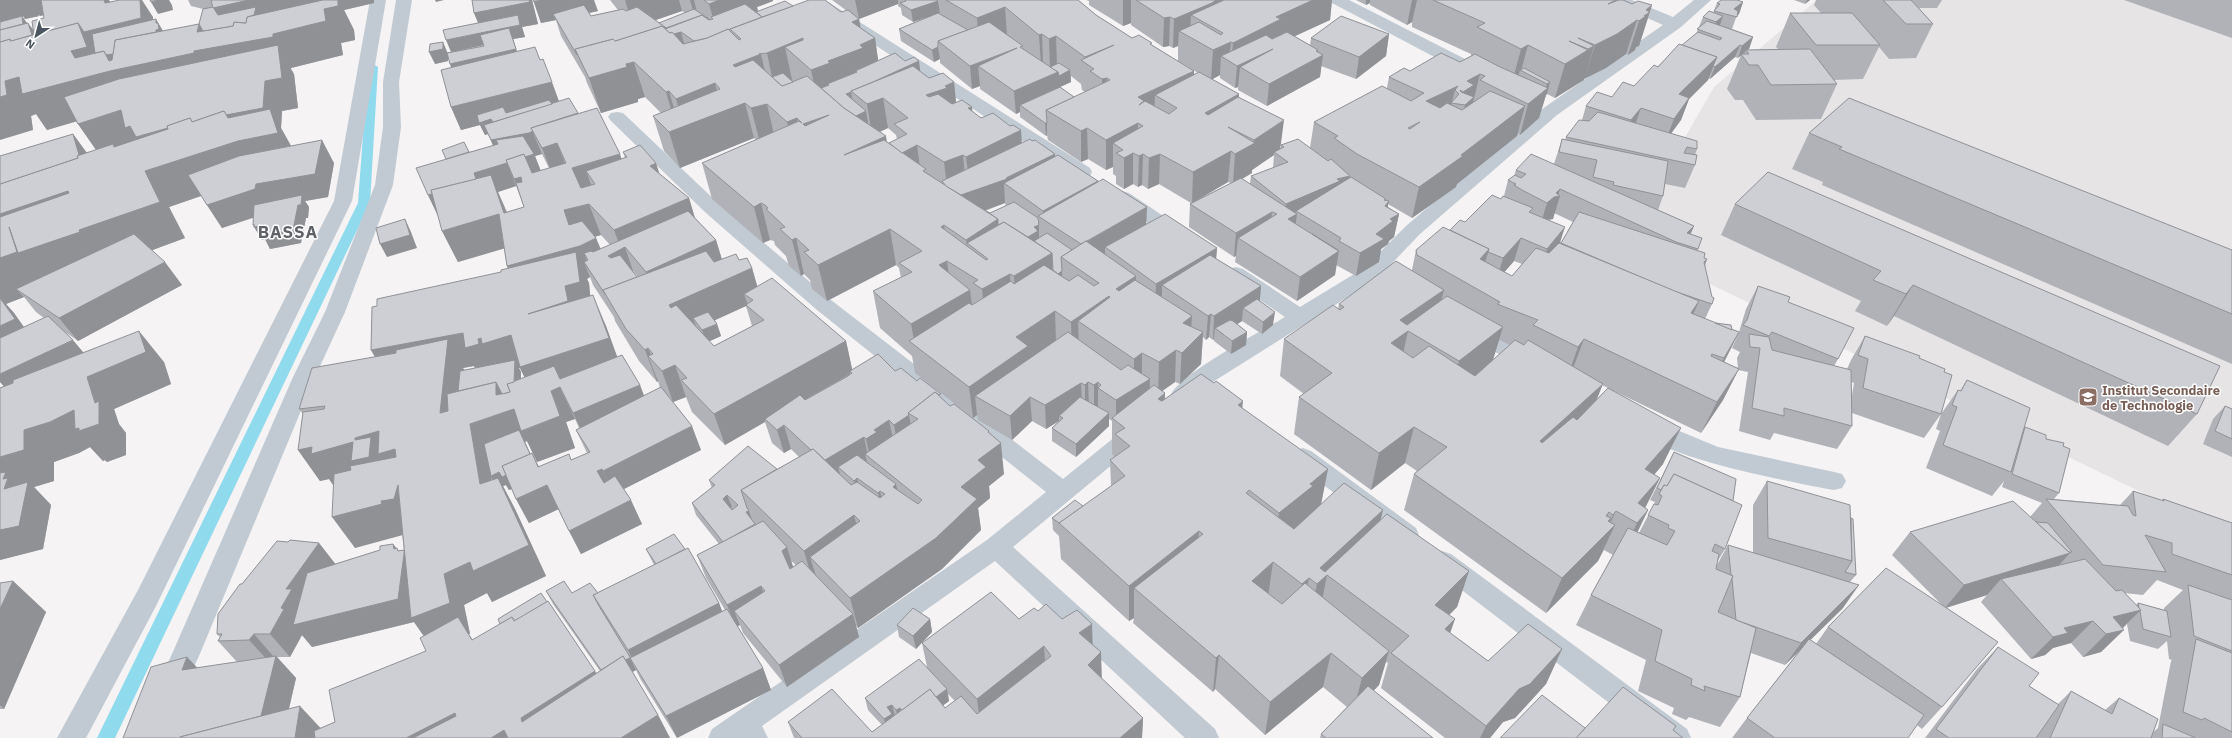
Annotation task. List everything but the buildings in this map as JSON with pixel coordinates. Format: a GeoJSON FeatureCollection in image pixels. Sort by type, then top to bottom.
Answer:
{"type":"FeatureCollection","features":[{"type":"Feature","properties":{"kind":"street"},"geometry":{"type":"LineString","coordinates":[[71,738],[147,598],[343,200],[355,123],[378,0]]}},
{"type":"Feature","properties":{"kind":"street"},"geometry":{"type":"LineString","coordinates":[[146,738],[185,656],[301,384],[335,312],[384,186],[392,127],[391,82],[404,0]]}},
{"type":"Feature","properties":{"kind":"street"},"geometry":{"type":"LineString","coordinates":[[814,0],[1102,184],[1194,246]]}},
{"type":"Feature","properties":{"kind":"street"},"geometry":{"type":"LineString","coordinates":[[1337,0],[1482,74]]}},
{"type":"Feature","properties":{"kind":"street"},"geometry":{"type":"LineString","coordinates":[[1619,0],[1675,24]]}},
{"type":"Feature","properties":{"kind":"street"},"geometry":{"type":"LineString","coordinates":[[739,733],[996,547],[1159,414],[1210,386],[1300,317],[1371,273],[1407,226],[1544,107],[1675,24],[1703,0]]}},
{"type":"Feature","properties":{"kind":"street"},"geometry":{"type":"LineString","coordinates":[[617,117],[713,209],[824,305],[1063,492]]}},
{"type":"Feature","properties":{"kind":"street"},"geometry":{"type":"LineString","coordinates":[[1221,264],[1300,317]]}},
{"type":"Feature","properties":{"kind":"street"},"geometry":{"type":"LineString","coordinates":[[1371,273],[1392,285]]}},
{"type":"Feature","properties":{"kind":"street"},"geometry":{"type":"LineString","coordinates":[[1453,319],[1549,372]]}},
{"type":"Feature","properties":{"kind":"street"},"geometry":{"type":"LineString","coordinates":[[1631,418],[1693,449],[1730,460],[1834,481]]}},
{"type":"Feature","properties":{"kind":"street"},"geometry":{"type":"LineString","coordinates":[[1283,441],[1677,738]]}},
{"type":"Feature","properties":{"kind":"street"},"geometry":{"type":"LineString","coordinates":[[996,547],[1206,738]]}},
{"type":"Feature","properties":{"kind":"shaded area","name":"Institut Secondaire de Technologie"},"geometry":{"type":"Polygon","coordinates":[[[1817,0],[2232,0],[2232,536],[1656,258],[1643,210],[1714,87],[1817,0]]]}},
{"type":"Feature","properties":{"kind":"waterway"},"geometry":{"type":"LineString","coordinates":[[106,738],[364,203],[373,67]]}},
{"type":"Feature","properties":{"kind":"place","name":"Institut Secondaire de Technologie"},"geometry":{"type":"Point","coordinates":[2088,397]}},
{"type":"Feature","properties":{"kind":"district","name":"BASSA"},"geometry":{"type":"Point","coordinates":[288,232]}}]}
